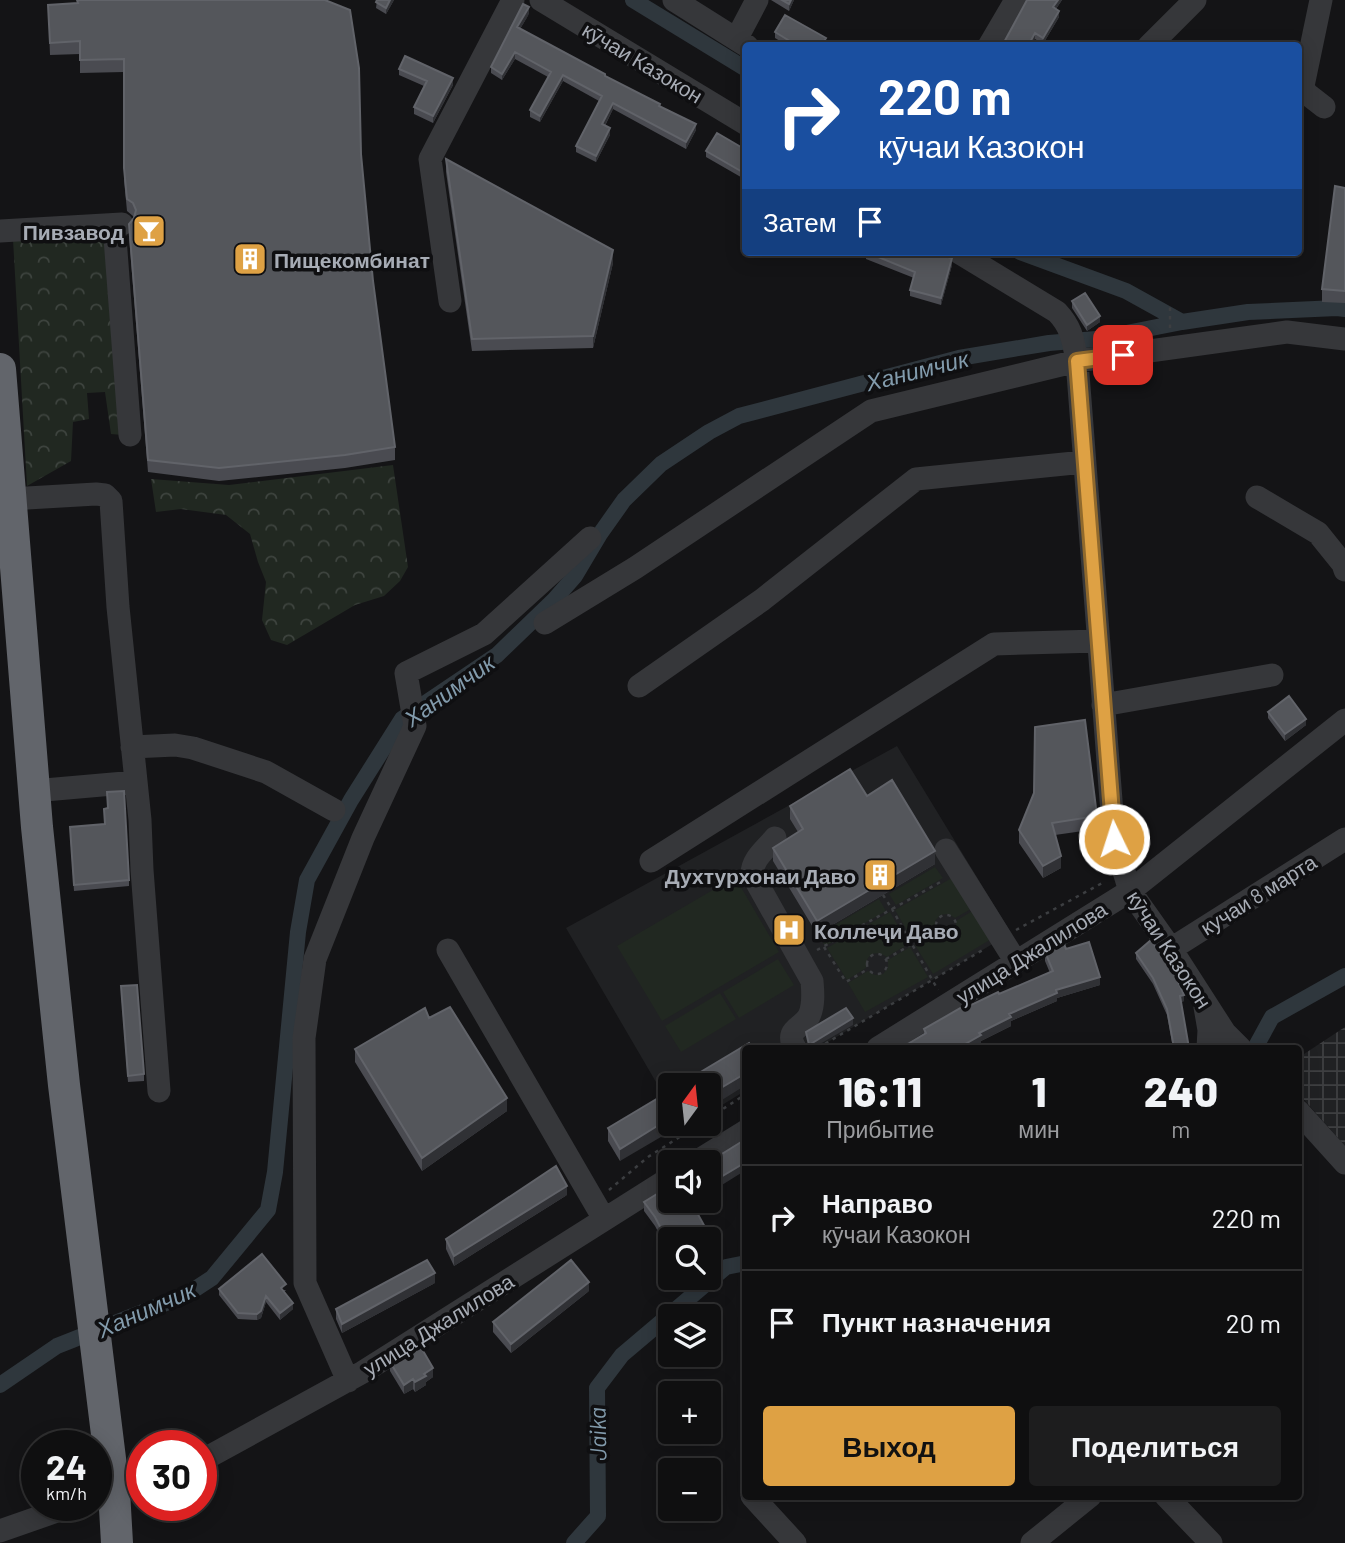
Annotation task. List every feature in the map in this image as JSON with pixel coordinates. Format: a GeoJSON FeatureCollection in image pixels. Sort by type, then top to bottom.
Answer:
{"type":"FeatureCollection","features":[{"type":"Feature","properties":{"kind":"highway"},"geometry":{"type":"LineString","coordinates":[[0,369],[33,791],[62,1072],[99,1371],[117,1490],[117,1543]]}},
{"type":"Feature","properties":{"kind":"street"},"geometry":{"type":"LineString","coordinates":[[450,301],[430,159],[513,0]]}},
{"type":"Feature","properties":{"kind":"street","name":"кӯчаи Казокон"},"geometry":{"type":"LineString","coordinates":[[541,0],[742,122]]}},
{"type":"Feature","properties":{"kind":"street"},"geometry":{"type":"LineString","coordinates":[[674,0],[742,42],[757,0]]}},
{"type":"Feature","properties":{"kind":"street"},"geometry":{"type":"LineString","coordinates":[[991,42],[1016,0]]}},
{"type":"Feature","properties":{"kind":"street"},"geometry":{"type":"LineString","coordinates":[[1153,42],[1195,0]]}},
{"type":"Feature","properties":{"kind":"street"},"geometry":{"type":"LineString","coordinates":[[1321,0],[1303,86],[1306,93],[1324,107]]}},
{"type":"Feature","properties":{"kind":"street"},"geometry":{"type":"LineString","coordinates":[[0,231],[118,225],[130,435]]}},
{"type":"Feature","properties":{"kind":"street"},"geometry":{"type":"LineString","coordinates":[[965,256],[1057,312],[1068,323],[1075,348]]}},
{"type":"Feature","properties":{"kind":"street"},"geometry":{"type":"LineString","coordinates":[[545,623],[635,568],[872,411],[1075,348],[1170,349],[1287,332],[1345,339]]}},
{"type":"Feature","properties":{"kind":"street","name":"кӯчаи Казокон"},"geometry":{"type":"LineString","coordinates":[[1075,348],[1114,839],[1130,891],[1202,997],[1225,1043]]}},
{"type":"Feature","properties":{"kind":"street"},"geometry":{"type":"LineString","coordinates":[[639,686],[762,600],[916,479],[1084,462]]}},
{"type":"Feature","properties":{"kind":"street"},"geometry":{"type":"LineString","coordinates":[[10,499],[96,494],[105,495],[111,501],[118,607],[136,782],[159,1091]]}},
{"type":"Feature","properties":{"kind":"street"},"geometry":{"type":"LineString","coordinates":[[1257,497],[1318,533],[1345,570]]}},
{"type":"Feature","properties":{"kind":"street"},"geometry":{"type":"LineString","coordinates":[[348,1381],[305,1283],[304,1038],[315,959],[363,838],[415,726],[406,673],[484,634],[590,538]]}},
{"type":"Feature","properties":{"kind":"street"},"geometry":{"type":"LineString","coordinates":[[651,861],[994,644],[1098,641]]}},
{"type":"Feature","properties":{"kind":"street"},"geometry":{"type":"LineString","coordinates":[[1103,705],[1272,675]]}},
{"type":"Feature","properties":{"kind":"street","name":"улица Джалилова"},"geometry":{"type":"LineString","coordinates":[[883,1045],[1130,891],[1345,720]]}},
{"type":"Feature","properties":{"kind":"street"},"geometry":{"type":"LineString","coordinates":[[132,747],[176,745],[193,748],[266,772],[334,810]]}},
{"type":"Feature","properties":{"kind":"street"},"geometry":{"type":"LineString","coordinates":[[33,791],[136,782]]}},
{"type":"Feature","properties":{"kind":"street"},"geometry":{"type":"LineString","coordinates":[[775,838],[756,859],[751,870],[812,981],[811,1011],[807,1019],[794,1031],[791,1037],[793,1045]]}},
{"type":"Feature","properties":{"kind":"street","name":"кучаи 8 марта"},"geometry":{"type":"LineString","coordinates":[[1171,949],[1345,839]]}},
{"type":"Feature","properties":{"kind":"street"},"geometry":{"type":"LineString","coordinates":[[946,850],[1016,962]]}},
{"type":"Feature","properties":{"kind":"street"},"geometry":{"type":"LineString","coordinates":[[449,950],[604,1219]]}},
{"type":"Feature","properties":{"kind":"street"},"geometry":{"type":"LineString","coordinates":[[1302,1115],[1345,1163]]}},
{"type":"Feature","properties":{"kind":"street"},"geometry":{"type":"LineString","coordinates":[[715,1150],[742,1133]]}},
{"type":"Feature","properties":{"kind":"street","name":"улица Джалилова"},"geometry":{"type":"LineString","coordinates":[[217,1452],[348,1381],[658,1185]]}},
{"type":"Feature","properties":{"kind":"street"},"geometry":{"type":"LineString","coordinates":[[755,1500],[796,1543]]}},
{"type":"Feature","properties":{"kind":"street"},"geometry":{"type":"LineString","coordinates":[[1032,1543],[1085,1500]]}},
{"type":"Feature","properties":{"kind":"street"},"geometry":{"type":"LineString","coordinates":[[1170,1500],[1211,1543]]}},
{"type":"Feature","properties":{"kind":"street"},"geometry":{"type":"LineString","coordinates":[[0,1531],[28,1521]]}},
{"type":"Feature","properties":{"kind":"path"},"geometry":{"type":"LineString","coordinates":[[1170,306],[1170,349]]}},
{"type":"Feature","properties":{"kind":"path"},"geometry":{"type":"LineString","coordinates":[[811,954],[959,871]]}},
{"type":"Feature","properties":{"kind":"path"},"geometry":{"type":"LineString","coordinates":[[823,1045],[1002,938],[1104,882]]}},
{"type":"Feature","properties":{"kind":"path"},"geometry":{"type":"LineString","coordinates":[[883,895],[946,1005]]}},
{"type":"Feature","properties":{"kind":"path"},"geometry":{"type":"LineString","coordinates":[[946,915],[955,920],[956,927],[950,935],[943,935],[937,930],[936,922],[940,917],[946,915]]}},
{"type":"Feature","properties":{"kind":"path"},"geometry":{"type":"LineString","coordinates":[[886,959],[937,930]]}},
{"type":"Feature","properties":{"kind":"path"},"geometry":{"type":"LineString","coordinates":[[824,947],[846,982],[869,969]]}},
{"type":"Feature","properties":{"kind":"path"},"geometry":{"type":"LineString","coordinates":[[879,954],[886,959],[887,967],[883,972],[877,974],[869,969],[868,960],[872,955],[879,954]]}},
{"type":"Feature","properties":{"kind":"path"},"geometry":{"type":"LineString","coordinates":[[721,1110],[742,1097]]}},
{"type":"Feature","properties":{"kind":"shaded area","name":"Коллеҷи Даво"},"geometry":{"type":"Polygon","coordinates":[[[897,746],[1011,933],[823,1045],[742,1045],[742,1093],[721,1106],[721,1073],[658,1073],[658,1085],[566,928],[897,746]]]}},
{"type":"Feature","properties":{"kind":"shaded area"},"geometry":{"type":"Polygon","coordinates":[[[1345,1027],[1345,1146],[1302,1097],[1302,1055],[1345,1027]]]}},
{"type":"Feature","properties":{"kind":"green space"},"geometry":{"type":"Polygon","coordinates":[[[106,233],[123,435],[111,434],[105,392],[87,393],[89,419],[73,422],[71,461],[27,486],[13,239],[106,233]]]}},
{"type":"Feature","properties":{"kind":"green space"},"geometry":{"type":"Polygon","coordinates":[[[393,465],[408,567],[400,581],[384,596],[355,605],[287,645],[271,640],[262,620],[266,582],[250,534],[226,515],[181,509],[156,512],[151,479],[229,485],[393,465]]]}},
{"type":"Feature","properties":{"kind":"green space"},"geometry":{"type":"Polygon","coordinates":[[[935,867],[943,878],[896,905],[889,894],[935,867]]]}},
{"type":"Feature","properties":{"kind":"green space"},"geometry":{"type":"Polygon","coordinates":[[[959,874],[978,905],[955,918],[948,914],[940,915],[935,921],[935,930],[914,942],[895,910],[959,874]]]}},
{"type":"Feature","properties":{"kind":"green space"},"geometry":{"type":"Polygon","coordinates":[[[735,877],[779,952],[662,1021],[617,946],[735,877]]]}},
{"type":"Feature","properties":{"kind":"green space"},"geometry":{"type":"Polygon","coordinates":[[[879,899],[886,911],[825,946],[818,935],[879,899]]]}},
{"type":"Feature","properties":{"kind":"green space"},"geometry":{"type":"Polygon","coordinates":[[[979,907],[998,935],[933,974],[915,945],[936,932],[943,936],[951,935],[956,929],[956,921],[979,907]]]}},
{"type":"Feature","properties":{"kind":"green space"},"geometry":{"type":"Polygon","coordinates":[[[890,912],[908,944],[887,957],[879,953],[872,954],[867,959],[866,968],[847,980],[827,948],[890,912]]]}},
{"type":"Feature","properties":{"kind":"green space"},"geometry":{"type":"Polygon","coordinates":[[[910,947],[928,977],[865,1012],[848,983],[868,971],[875,975],[883,974],[888,968],[888,960],[910,947]]]}},
{"type":"Feature","properties":{"kind":"green space"},"geometry":{"type":"Polygon","coordinates":[[[778,959],[794,985],[739,1018],[723,992],[778,959]]]}},
{"type":"Feature","properties":{"kind":"green space"},"geometry":{"type":"Polygon","coordinates":[[[720,993],[736,1019],[681,1052],[665,1026],[720,993]]]}},
{"type":"Feature","properties":{"kind":"building","name":"Пищекомбинат"},"geometry":{"type":"Polygon","coordinates":[[[77,0],[325,0],[350,10],[359,68],[361,154],[373,281],[395,447],[219,468],[148,460],[129,224],[136,210],[133,203],[127,199],[124,168],[124,59],[80,60],[80,41],[50,43],[48,5],[78,3],[77,0]]]}},
{"type":"Feature","properties":{"kind":"building"},"geometry":{"type":"Polygon","coordinates":[[[390,0],[386,8],[376,2],[390,0]]]}},
{"type":"Feature","properties":{"kind":"building"},"geometry":{"type":"Polygon","coordinates":[[[1027,0],[1058,0],[1053,7],[1059,11],[1043,38],[1035,33],[1030,42],[1004,42],[1027,0]]]}},
{"type":"Feature","properties":{"kind":"building"},"geometry":{"type":"Polygon","coordinates":[[[523,4],[529,7],[517,27],[696,124],[686,142],[613,103],[602,124],[610,128],[596,156],[576,146],[602,96],[563,75],[540,116],[530,110],[551,72],[515,52],[502,74],[491,67],[523,4]]]}},
{"type":"Feature","properties":{"kind":"building"},"geometry":{"type":"Polygon","coordinates":[[[785,15],[826,38],[824,42],[791,42],[775,32],[785,15]]]}},
{"type":"Feature","properties":{"kind":"building"},"geometry":{"type":"Polygon","coordinates":[[[405,56],[453,78],[433,116],[414,107],[427,81],[399,69],[405,56]]]}},
{"type":"Feature","properties":{"kind":"building"},"geometry":{"type":"Polygon","coordinates":[[[717,133],[742,148],[742,172],[706,151],[717,133]]]}},
{"type":"Feature","properties":{"kind":"building"},"geometry":{"type":"Polygon","coordinates":[[[446,159],[613,250],[593,336],[472,339],[446,159]]]}},
{"type":"Feature","properties":{"kind":"building"},"geometry":{"type":"Polygon","coordinates":[[[1335,186],[1345,188],[1345,291],[1322,289],[1335,186]]]}},
{"type":"Feature","properties":{"kind":"building"},"geometry":{"type":"Polygon","coordinates":[[[876,256],[952,258],[941,298],[910,290],[915,272],[876,256]]]}},
{"type":"Feature","properties":{"kind":"building"},"geometry":{"type":"Polygon","coordinates":[[[1085,293],[1100,316],[1087,325],[1072,301],[1085,293]]]}},
{"type":"Feature","properties":{"kind":"building"},"geometry":{"type":"Polygon","coordinates":[[[1289,696],[1306,719],[1285,734],[1268,712],[1289,696]]]}},
{"type":"Feature","properties":{"kind":"building"},"geometry":{"type":"Polygon","coordinates":[[[1085,720],[1097,816],[1052,823],[1061,856],[1043,866],[1019,830],[1034,793],[1035,727],[1085,720]]]}},
{"type":"Feature","properties":{"kind":"building"},"geometry":{"type":"Polygon","coordinates":[[[850,769],[867,796],[892,780],[935,851],[817,921],[773,848],[803,829],[790,806],[850,769]]]}},
{"type":"Feature","properties":{"kind":"building"},"geometry":{"type":"Polygon","coordinates":[[[124,791],[129,880],[74,885],[70,827],[105,824],[107,792],[124,791]]]}},
{"type":"Feature","properties":{"kind":"building"},"geometry":{"type":"Polygon","coordinates":[[[1151,940],[1175,974],[1184,995],[1180,996],[1188,1045],[1173,1045],[1167,1009],[1153,978],[1136,953],[1151,940]]]}},
{"type":"Feature","properties":{"kind":"building"},"geometry":{"type":"Polygon","coordinates":[[[1063,941],[1066,949],[1089,942],[1100,977],[1056,990],[1057,993],[1009,1014],[1011,1017],[979,1033],[981,1035],[963,1045],[906,1045],[926,1033],[924,1029],[964,1006],[965,1008],[1053,971],[1045,952],[1063,941]]]}},
{"type":"Feature","properties":{"kind":"building"},"geometry":{"type":"Polygon","coordinates":[[[137,985],[144,1074],[128,1076],[121,986],[137,985]]]}},
{"type":"Feature","properties":{"kind":"building"},"geometry":{"type":"Polygon","coordinates":[[[450,1007],[507,1098],[422,1158],[355,1049],[425,1008],[429,1018],[450,1007]]]}},
{"type":"Feature","properties":{"kind":"building"},"geometry":{"type":"Polygon","coordinates":[[[846,1008],[853,1018],[809,1045],[806,1032],[846,1008]]]}},
{"type":"Feature","properties":{"kind":"building"},"geometry":{"type":"Polygon","coordinates":[[[742,1047],[742,1075],[721,1088],[721,1073],[699,1073],[742,1047]]]}},
{"type":"Feature","properties":{"kind":"building"},"geometry":{"type":"Polygon","coordinates":[[[658,1098],[658,1125],[620,1149],[608,1128],[658,1098]]]}},
{"type":"Feature","properties":{"kind":"building"},"geometry":{"type":"Polygon","coordinates":[[[742,1141],[742,1164],[721,1177],[721,1155],[742,1141]]]}},
{"type":"Feature","properties":{"kind":"building"},"geometry":{"type":"Polygon","coordinates":[[[556,1166],[567,1186],[454,1256],[446,1239],[556,1166]]]}},
{"type":"Feature","properties":{"kind":"building"},"geometry":{"type":"Polygon","coordinates":[[[658,1193],[658,1213],[697,1213],[705,1227],[660,1227],[644,1202],[658,1193]]]}},
{"type":"Feature","properties":{"kind":"building"},"geometry":{"type":"Polygon","coordinates":[[[262,1254],[286,1284],[281,1288],[293,1303],[280,1313],[266,1296],[261,1311],[257,1314],[238,1313],[219,1289],[262,1254]]]}},
{"type":"Feature","properties":{"kind":"building"},"geometry":{"type":"Polygon","coordinates":[[[427,1260],[435,1273],[342,1324],[336,1309],[427,1260]]]}},
{"type":"Feature","properties":{"kind":"building"},"geometry":{"type":"Polygon","coordinates":[[[571,1260],[589,1282],[511,1344],[493,1322],[571,1260]]]}},
{"type":"Feature","properties":{"kind":"building"},"geometry":{"type":"Polygon","coordinates":[[[419,1344],[433,1368],[424,1374],[426,1376],[415,1382],[413,1379],[404,1385],[390,1362],[419,1344]]]}},
{"type":"Feature","properties":{"kind":"waterway","name":"Ханимчик"},"geometry":{"type":"LineString","coordinates":[[633,0],[742,67]]}},
{"type":"Feature","properties":{"kind":"waterway","name":"Ханимчик"},"geometry":{"type":"LineString","coordinates":[[1031,256],[1126,291],[1182,322],[1248,312],[1345,309]]}},
{"type":"Feature","properties":{"kind":"waterway","name":"Ханимчик"},"geometry":{"type":"LineString","coordinates":[[0,1385],[57,1346],[186,1295],[212,1278],[268,1210],[275,1172],[298,932],[307,880],[351,800],[402,719],[497,655],[554,600],[575,576],[624,500],[661,464],[739,416],[959,358],[1049,343],[1096,339],[1182,322]]}},
{"type":"Feature","properties":{"kind":"waterway","name":"Jaika"},"geometry":{"type":"LineString","coordinates":[[1257,1045],[1272,1017],[1345,976]]}},
{"type":"Feature","properties":{"kind":"waterway","name":"Jaika"},"geometry":{"type":"LineString","coordinates":[[574,1543],[598,1516],[597,1388],[622,1355],[726,1267],[742,1264]]}},
{"type":"Feature","properties":{"kind":"place","name":"Пивзавод"},"geometry":{"type":"Point","coordinates":[149,231]}},
{"type":"Feature","properties":{"kind":"place","name":"Пищекомбинат"},"geometry":{"type":"Point","coordinates":[250,259]}},
{"type":"Feature","properties":{"kind":"place","name":"Духтурхонаи Даво"},"geometry":{"type":"Point","coordinates":[880,875]}},
{"type":"Feature","properties":{"kind":"place","name":"Коллеҷи Даво"},"geometry":{"type":"Point","coordinates":[789,930]}},
{"type":"Feature","properties":{"kind":"route"},"geometry":{"type":"LineString","coordinates":[[1114,839],[1077,361],[1123,355]]}}]}
